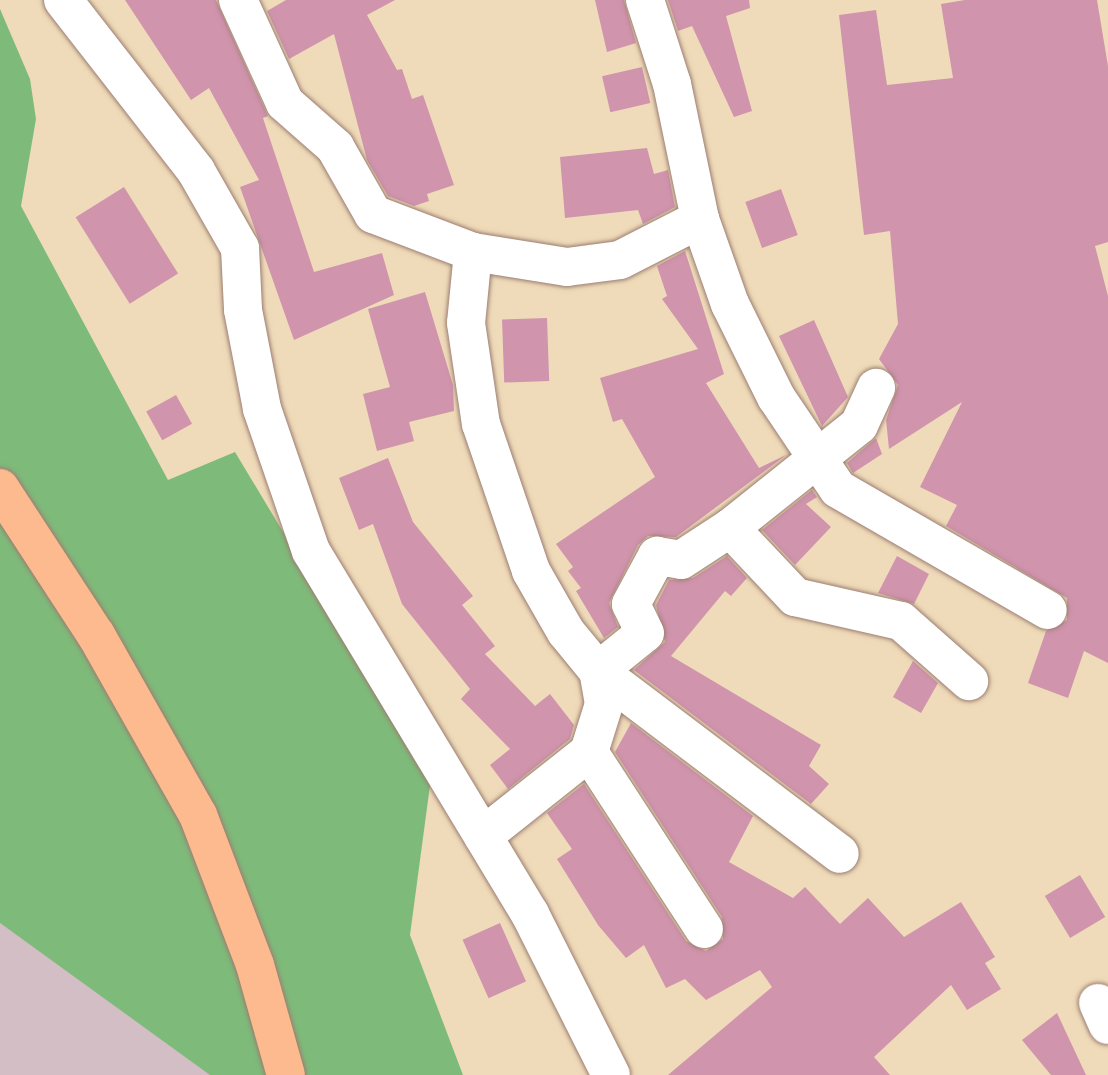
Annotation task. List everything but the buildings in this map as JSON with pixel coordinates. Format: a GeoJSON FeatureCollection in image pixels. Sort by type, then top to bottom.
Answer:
{"type":"FeatureCollection","features":[{"type":"Feature","properties":{"kind":"main road"},"geometry":{"type":"LineString","coordinates":[[0,488],[96,635],[198,815],[255,965],[286,1075]]}},
{"type":"Feature","properties":{"kind":"street"},"geometry":{"type":"LineString","coordinates":[[63,0],[197,171],[240,248],[243,310],[262,409],[311,551],[483,836],[611,1075]]}},
{"type":"Feature","properties":{"kind":"street"},"geometry":{"type":"LineString","coordinates":[[238,0],[285,103],[335,147],[365,206],[473,252],[531,265],[620,260],[700,219]]}},
{"type":"Feature","properties":{"kind":"street"},"geometry":{"type":"LineString","coordinates":[[645,0],[672,83],[700,219],[757,368],[819,455],[838,489],[1048,610]]}},
{"type":"Feature","properties":{"kind":"street"},"geometry":{"type":"LineString","coordinates":[[473,252],[466,323],[495,472],[531,572],[598,671],[839,855]]}},
{"type":"Feature","properties":{"kind":"street"},"geometry":{"type":"LineString","coordinates":[[598,671],[645,633],[631,604],[657,556],[681,560],[730,528],[859,425],[876,388]]}},
{"type":"Feature","properties":{"kind":"street"},"geometry":{"type":"LineString","coordinates":[[730,528],[795,597],[901,621],[968,681]]}},
{"type":"Feature","properties":{"kind":"street"},"geometry":{"type":"LineString","coordinates":[[483,836],[589,752],[604,704],[598,671]]}},
{"type":"Feature","properties":{"kind":"street"},"geometry":{"type":"LineString","coordinates":[[589,752],[704,929]]}},
{"type":"Feature","properties":{"kind":"shaded area"},"geometry":{"type":"Polygon","coordinates":[[[0,923],[207,1068],[210,1075],[0,1075],[0,923]]]}},
{"type":"Feature","properties":{"kind":"green space"},"geometry":{"type":"Polygon","coordinates":[[[0,9],[30,79],[36,119],[21,206],[168,480],[235,452],[431,778],[410,935],[463,1075],[210,1075],[0,923],[0,9]]]}}]}
